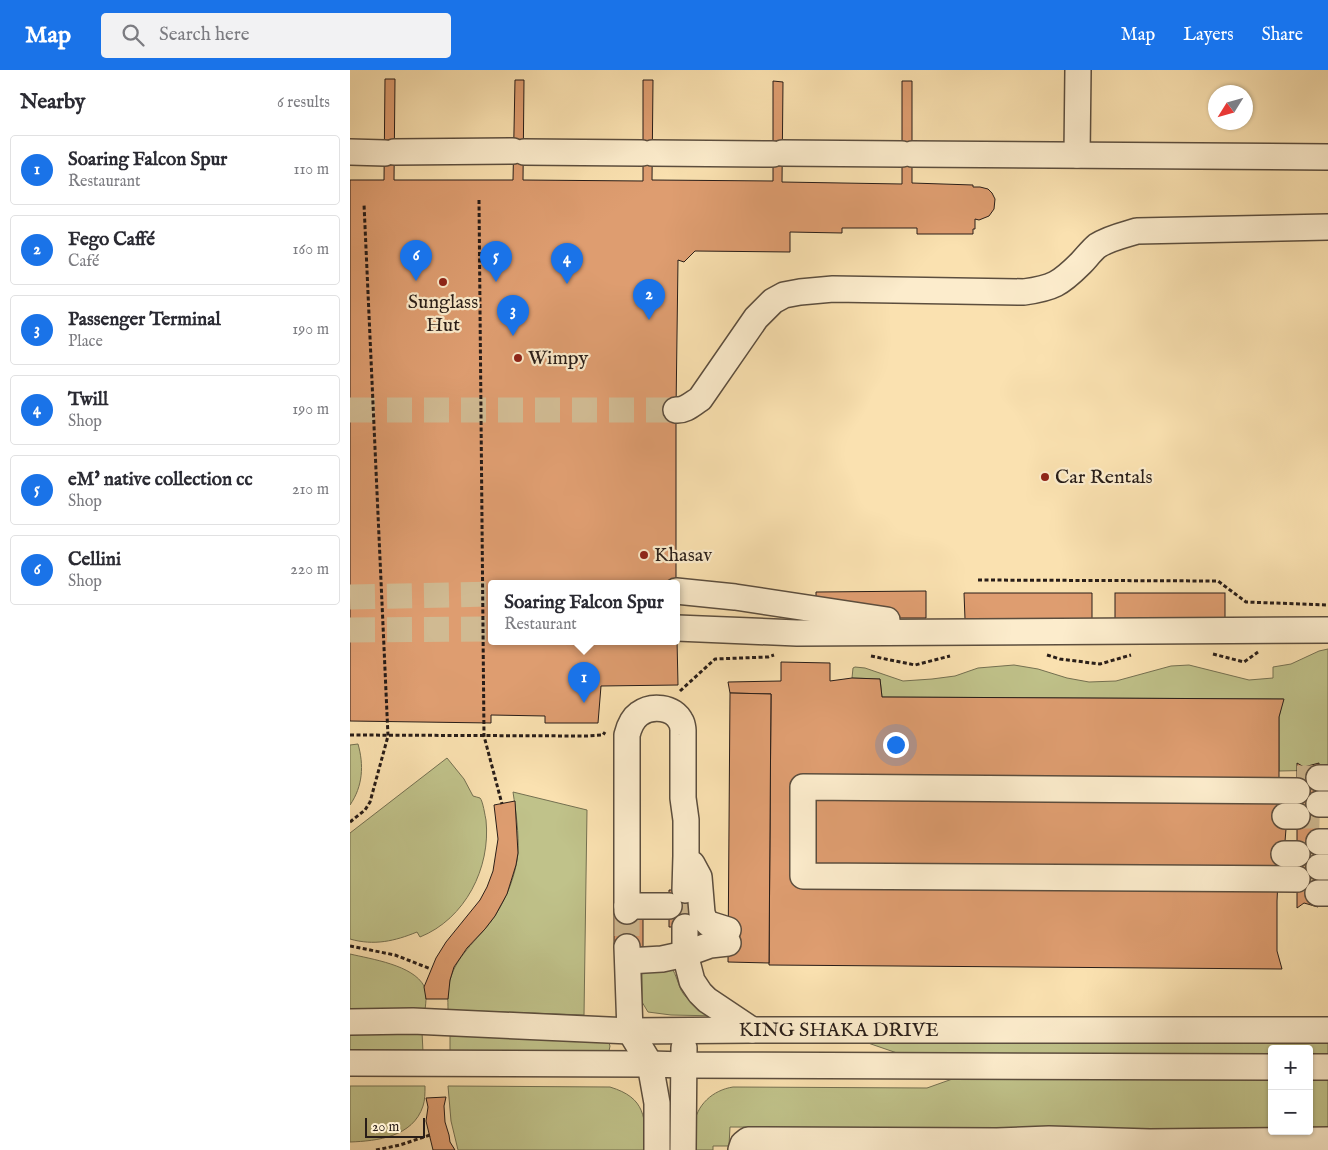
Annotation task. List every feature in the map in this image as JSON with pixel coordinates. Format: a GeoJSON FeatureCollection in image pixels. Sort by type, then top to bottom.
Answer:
{"type":"FeatureCollection","features":[{"type":"Feature","properties":{"kind":"street"},"geometry":{"type":"LineString","coordinates":[[1077,155],[1078,70]]}},
{"type":"Feature","properties":{"kind":"street"},"geometry":{"type":"LineString","coordinates":[[350,152],[1328,157]]}},
{"type":"Feature","properties":{"kind":"street"},"geometry":{"type":"LineString","coordinates":[[676,410],[689,407],[700,399],[756,318],[773,301],[784,295],[833,289],[1024,292],[1056,285],[1069,276],[1097,247],[1112,238],[1137,231],[1328,227]]}},
{"type":"Feature","properties":{"kind":"street"},"geometry":{"type":"LineString","coordinates":[[680,591],[761,600],[961,643]]}},
{"type":"Feature","properties":{"kind":"street"},"geometry":{"type":"LineString","coordinates":[[680,628],[961,643],[1328,630]]}},
{"type":"Feature","properties":{"kind":"street"},"geometry":{"type":"LineString","coordinates":[[657,1150],[657,1103],[650,1064],[630,1031],[628,954],[662,959],[685,954],[728,936],[704,919],[699,878],[694,866],[686,856],[682,722],[677,716],[666,709],[652,708],[637,715],[630,725],[627,735],[627,908],[677,898],[686,856]]}},
{"type":"Feature","properties":{"kind":"street"},"geometry":{"type":"LineString","coordinates":[[803,787],[1306,835],[803,876],[803,787]]}},
{"type":"Feature","properties":{"kind":"street"},"geometry":{"type":"LineString","coordinates":[[685,927],[685,954],[692,981],[707,1000],[752,1030]]}},
{"type":"Feature","properties":{"kind":"street","name":"KING SHAKA DRIVE"},"geometry":{"type":"LineString","coordinates":[[350,1022],[413,1021],[630,1031],[1328,1030]]}},
{"type":"Feature","properties":{"kind":"street"},"geometry":{"type":"LineString","coordinates":[[683,1150],[685,1030]]}},
{"type":"Feature","properties":{"kind":"street","name":"KING SHAKA DRIVE"},"geometry":{"type":"LineString","coordinates":[[356,1064],[1268,1067]]}},
{"type":"Feature","properties":{"kind":"street"},"geometry":{"type":"LineString","coordinates":[[1313,1067],[1328,1067]]}},
{"type":"Feature","properties":{"kind":"street"},"geometry":{"type":"LineString","coordinates":[[741,1150],[743,1144],[748,1140],[997,1141],[1049,1138],[1150,1142],[1328,1140]]}},
{"type":"Feature","properties":{"kind":"path"},"geometry":{"type":"LineString","coordinates":[[480,200],[484,736],[502,804]]}},
{"type":"Feature","properties":{"kind":"path"},"geometry":{"type":"LineString","coordinates":[[350,822],[365,810],[370,802],[388,736],[364,204]]}},
{"type":"Feature","properties":{"kind":"path"},"geometry":{"type":"LineString","coordinates":[[978,580],[1218,581],[1246,602],[1328,605]]}},
{"type":"Feature","properties":{"kind":"path"},"geometry":{"type":"LineString","coordinates":[[866,655],[915,665],[961,643]]}},
{"type":"Feature","properties":{"kind":"path"},"geometry":{"type":"LineString","coordinates":[[1205,652],[1244,662],[1263,649]]}},
{"type":"Feature","properties":{"kind":"path"},"geometry":{"type":"LineString","coordinates":[[673,692],[682,691],[715,659],[768,658],[775,654]]}},
{"type":"Feature","properties":{"kind":"path"},"geometry":{"type":"LineString","coordinates":[[1044,654],[1100,664],[1133,654]]}},
{"type":"Feature","properties":{"kind":"path"},"geometry":{"type":"LineString","coordinates":[[350,736],[586,736],[603,735],[609,728]]}},
{"type":"Feature","properties":{"kind":"path"},"geometry":{"type":"LineString","coordinates":[[350,946],[395,955],[431,969]]}},
{"type":"Feature","properties":{"kind":"path"},"geometry":{"type":"LineString","coordinates":[[376,1150],[400,1145],[430,1135]]}},
{"type":"Feature","properties":{"kind":"green space"},"geometry":{"type":"Polygon","coordinates":[[[1328,649],[1328,770],[1279,771],[1279,717],[1283,699],[882,697],[880,679],[852,678],[853,668],[855,667],[865,668],[903,681],[955,676],[978,668],[1014,665],[1089,682],[1116,681],[1171,666],[1189,665],[1249,680],[1273,678],[1273,667],[1291,664],[1319,651],[1328,649]]]}},
{"type":"Feature","properties":{"kind":"green space"},"geometry":{"type":"Polygon","coordinates":[[[358,744],[362,768],[358,790],[350,805],[350,745],[358,744]]]}},
{"type":"Feature","properties":{"kind":"green space"},"geometry":{"type":"Polygon","coordinates":[[[447,758],[464,779],[473,796],[480,798],[486,820],[484,856],[472,890],[450,918],[436,929],[420,937],[417,932],[401,938],[376,942],[350,939],[350,833],[447,758]]]}},
{"type":"Feature","properties":{"kind":"green space"},"geometry":{"type":"Polygon","coordinates":[[[513,792],[587,810],[584,1015],[448,1010],[448,988],[453,970],[464,953],[496,914],[513,877],[518,846],[513,792]]]}},
{"type":"Feature","properties":{"kind":"green space"},"geometry":{"type":"Polygon","coordinates":[[[350,954],[391,964],[411,973],[424,986],[426,995],[425,1010],[350,1009],[350,954]]]}},
{"type":"Feature","properties":{"kind":"green space"},"geometry":{"type":"Polygon","coordinates":[[[672,968],[681,990],[688,1000],[720,1016],[671,1015],[648,1012],[642,1002],[642,971],[672,968]]]}},
{"type":"Feature","properties":{"kind":"green space"},"geometry":{"type":"Polygon","coordinates":[[[350,1031],[422,1032],[423,1052],[350,1052],[350,1031]]]}},
{"type":"Feature","properties":{"kind":"green space"},"geometry":{"type":"Polygon","coordinates":[[[450,1036],[601,1039],[608,1040],[610,1046],[609,1051],[605,1054],[450,1053],[450,1036]]]}},
{"type":"Feature","properties":{"kind":"green space"},"geometry":{"type":"Polygon","coordinates":[[[723,1040],[1328,1043],[1328,1056],[1313,1056],[1313,1045],[1268,1045],[1268,1056],[900,1054],[868,1043],[723,1043],[723,1040]]]}},
{"type":"Feature","properties":{"kind":"green space"},"geometry":{"type":"Polygon","coordinates":[[[958,1077],[1268,1079],[1268,1129],[730,1127],[729,1146],[713,1146],[713,1150],[694,1150],[694,1126],[698,1111],[712,1095],[733,1087],[927,1088],[958,1077]]]}},
{"type":"Feature","properties":{"kind":"green space"},"geometry":{"type":"Polygon","coordinates":[[[1313,1079],[1328,1079],[1328,1130],[1313,1130],[1313,1079]]]}},
{"type":"Feature","properties":{"kind":"green space"},"geometry":{"type":"Polygon","coordinates":[[[350,1086],[425,1086],[424,1104],[411,1125],[403,1131],[382,1138],[350,1142],[350,1086]]]}},
{"type":"Feature","properties":{"kind":"green space"},"geometry":{"type":"Polygon","coordinates":[[[448,1086],[610,1087],[631,1097],[641,1110],[644,1118],[646,1150],[458,1150],[451,1121],[448,1086]]]}},
{"type":"Feature","properties":{"kind":"building"},"geometry":{"type":"Polygon","coordinates":[[[385,79],[395,79],[394,180],[513,180],[515,80],[524,80],[523,180],[643,181],[643,80],[653,80],[652,180],[773,181],[773,81],[783,82],[782,182],[902,184],[902,81],[912,81],[912,183],[973,185],[973,187],[988,189],[995,199],[994,209],[989,216],[979,220],[975,219],[973,234],[917,234],[917,228],[842,228],[842,233],[790,232],[790,252],[695,251],[684,262],[678,260],[676,580],[488,580],[488,645],[677,645],[678,685],[601,686],[598,723],[545,723],[545,716],[491,715],[491,723],[350,721],[350,180],[384,180],[385,79]]]}},
{"type":"Feature","properties":{"kind":"building"},"geometry":{"type":"Polygon","coordinates":[[[926,591],[926,618],[816,618],[816,592],[926,591]]]}},
{"type":"Feature","properties":{"kind":"building"},"geometry":{"type":"Polygon","coordinates":[[[964,593],[1092,593],[1092,620],[965,619],[964,593]]]}},
{"type":"Feature","properties":{"kind":"building"},"geometry":{"type":"Polygon","coordinates":[[[1115,593],[1225,593],[1225,620],[1115,620],[1115,593]]]}},
{"type":"Feature","properties":{"kind":"building"},"geometry":{"type":"Polygon","coordinates":[[[781,662],[830,663],[830,681],[852,678],[880,679],[882,697],[1284,699],[1279,717],[1279,795],[1282,796],[1286,829],[1284,854],[1278,879],[1277,901],[1277,951],[1282,969],[769,965],[771,694],[730,693],[728,682],[781,681],[781,662]]]}},
{"type":"Feature","properties":{"kind":"building"},"geometry":{"type":"Polygon","coordinates":[[[730,693],[771,694],[769,963],[728,962],[730,693]]]}},
{"type":"Feature","properties":{"kind":"building"},"geometry":{"type":"Polygon","coordinates":[[[1297,763],[1304,767],[1319,763],[1318,907],[1304,903],[1297,908],[1297,763]]]}},
{"type":"Feature","properties":{"kind":"building"},"geometry":{"type":"Polygon","coordinates":[[[515,801],[518,853],[507,894],[495,916],[467,948],[454,967],[450,980],[448,999],[426,999],[424,987],[436,958],[446,942],[480,900],[493,871],[498,839],[494,805],[515,801]]]}},
{"type":"Feature","properties":{"kind":"building"},"geometry":{"type":"Polygon","coordinates":[[[669,890],[698,890],[699,927],[669,927],[669,890]]]}},
{"type":"Feature","properties":{"kind":"building"},"geometry":{"type":"Polygon","coordinates":[[[614,910],[643,911],[643,947],[614,947],[614,910]]]}},
{"type":"Feature","properties":{"kind":"building"},"geometry":{"type":"Polygon","coordinates":[[[446,1097],[444,1106],[445,1122],[450,1142],[455,1150],[433,1150],[426,1121],[428,1107],[426,1098],[446,1097]]]}},
{"type":"Feature","properties":{"kind":"tunnel"},"geometry":{"type":"LineString","coordinates":[[350,410],[676,410]]}},
{"type":"Feature","properties":{"kind":"tunnel"},"geometry":{"type":"LineString","coordinates":[[350,597],[488,594]]}},
{"type":"Feature","properties":{"kind":"tunnel"},"geometry":{"type":"LineString","coordinates":[[350,630],[488,629]]}},
{"type":"Feature","properties":{"kind":"tunnel"},"geometry":{"type":"LineString","coordinates":[[1297,778],[1319,778]]}},
{"type":"Feature","properties":{"kind":"tunnel"},"geometry":{"type":"LineString","coordinates":[[1297,816],[1319,816]]}},
{"type":"Feature","properties":{"kind":"tunnel"},"geometry":{"type":"LineString","coordinates":[[1297,854],[1319,854]]}},
{"type":"Feature","properties":{"kind":"tunnel"},"geometry":{"type":"LineString","coordinates":[[1297,879],[1319,880]]}},
{"type":"Feature","properties":{"kind":"tunnel"},"geometry":{"type":"LineString","coordinates":[[685,890],[685,927]]}},
{"type":"Feature","properties":{"kind":"tunnel"},"geometry":{"type":"LineString","coordinates":[[627,911],[627,947]]}},
{"type":"Feature","properties":{"kind":"place","name":"Cellini"},"geometry":{"type":"Point","coordinates":[416,281]}},
{"type":"Feature","properties":{"kind":"place","name":"Sunglass Hut"},"geometry":{"type":"Point","coordinates":[443,282]}},
{"type":"Feature","properties":{"kind":"place","name":"eM' native collection cc"},"geometry":{"type":"Point","coordinates":[496,282]}},
{"type":"Feature","properties":{"kind":"place","name":"Twill"},"geometry":{"type":"Point","coordinates":[567,284]}},
{"type":"Feature","properties":{"kind":"place","name":"Fego Caffé"},"geometry":{"type":"Point","coordinates":[649,320]}},
{"type":"Feature","properties":{"kind":"place","name":"Passenger Terminal"},"geometry":{"type":"Point","coordinates":[513,336]}},
{"type":"Feature","properties":{"kind":"place","name":"Wimpy"},"geometry":{"type":"Point","coordinates":[518,358]}},
{"type":"Feature","properties":{"kind":"place","name":"Car Rentals"},"geometry":{"type":"Point","coordinates":[1045,477]}},
{"type":"Feature","properties":{"kind":"place","name":"Khasav"},"geometry":{"type":"Point","coordinates":[644,555]}},
{"type":"Feature","properties":{"kind":"place","name":"Soaring Falcon Spur"},"geometry":{"type":"Point","coordinates":[584,703]}}]}
